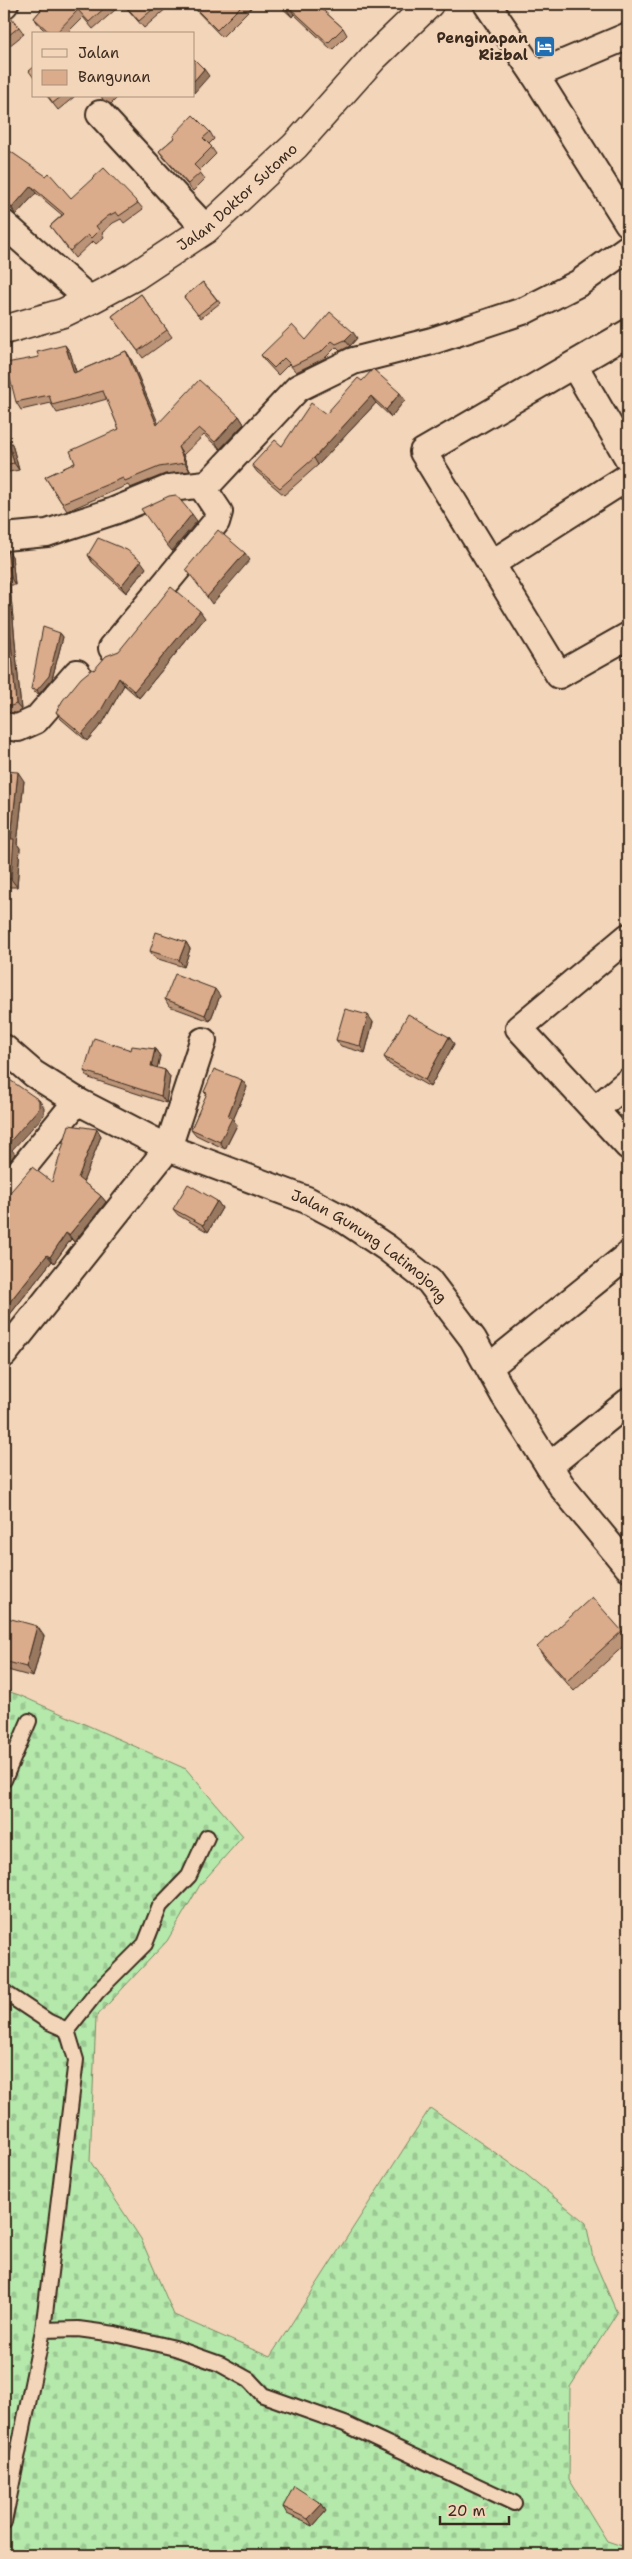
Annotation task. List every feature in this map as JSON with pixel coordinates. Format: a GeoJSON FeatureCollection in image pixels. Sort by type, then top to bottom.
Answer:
{"type":"FeatureCollection","features":[{"type":"Feature","properties":{"kind":"street","name":"Jalan Doktor Sutomo"},"geometry":{"type":"LineString","coordinates":[[4,330],[55,315],[90,300],[135,276],[206,229],[295,146],[374,57],[430,4]]}},
{"type":"Feature","properties":{"kind":"street"},"geometry":{"type":"LineString","coordinates":[[487,4],[535,75],[628,223]]}},
{"type":"Feature","properties":{"kind":"street"},"geometry":{"type":"LineString","coordinates":[[535,75],[628,36]]}},
{"type":"Feature","properties":{"kind":"street"},"geometry":{"type":"LineString","coordinates":[[100,114],[206,229]]}},
{"type":"Feature","properties":{"kind":"street"},"geometry":{"type":"LineString","coordinates":[[4,224],[90,300]]}},
{"type":"Feature","properties":{"kind":"street"},"geometry":{"type":"LineString","coordinates":[[4,537],[47,533],[114,511],[170,488],[201,485],[212,480],[298,388],[353,361],[423,343],[526,310],[579,283],[628,248]]}},
{"type":"Feature","properties":{"kind":"street"},"geometry":{"type":"LineString","coordinates":[[628,333],[423,452],[559,675],[628,636]]}},
{"type":"Feature","properties":{"kind":"street"},"geometry":{"type":"LineString","coordinates":[[574,365],[628,458]]}},
{"type":"Feature","properties":{"kind":"street"},"geometry":{"type":"LineString","coordinates":[[491,564],[628,476]]}},
{"type":"Feature","properties":{"kind":"street"},"geometry":{"type":"LineString","coordinates":[[112,648],[216,522],[219,512],[201,485]]}},
{"type":"Feature","properties":{"kind":"street"},"geometry":{"type":"LineString","coordinates":[[4,726],[18,728],[36,720],[77,673]]}},
{"type":"Feature","properties":{"kind":"street"},"geometry":{"type":"LineString","coordinates":[[628,937],[519,1028],[596,1109],[628,1146]]}},
{"type":"Feature","properties":{"kind":"street"},"geometry":{"type":"LineString","coordinates":[[4,1354],[168,1148],[202,1041]]}},
{"type":"Feature","properties":{"kind":"street","name":"Jalan Gunung Latimojong"},"geometry":{"type":"LineString","coordinates":[[4,1048],[34,1074],[77,1101],[168,1148],[306,1200],[345,1220],[429,1281],[474,1338],[504,1395],[579,1510],[627,1563]]}},
{"type":"Feature","properties":{"kind":"street"},"geometry":{"type":"LineString","coordinates":[[596,1109],[628,1082]]}},
{"type":"Feature","properties":{"kind":"street"},"geometry":{"type":"LineString","coordinates":[[4,1191],[77,1101]]}},
{"type":"Feature","properties":{"kind":"street"},"geometry":{"type":"LineString","coordinates":[[489,1368],[628,1255]]}},
{"type":"Feature","properties":{"kind":"street"},"geometry":{"type":"LineString","coordinates":[[549,1466],[628,1402]]}},
{"type":"Feature","properties":{"kind":"lane"},"geometry":{"type":"LineString","coordinates":[[4,1780],[29,1721]]}},
{"type":"Feature","properties":{"kind":"lane"},"geometry":{"type":"LineString","coordinates":[[67,2030],[97,1992],[145,1944],[160,1906],[189,1876],[207,1837]]}},
{"type":"Feature","properties":{"kind":"lane"},"geometry":{"type":"LineString","coordinates":[[4,1992],[49,2022],[67,2030],[76,2060],[43,2330],[4,2522]]}},
{"type":"Feature","properties":{"kind":"lane"},"geometry":{"type":"LineString","coordinates":[[43,2330],[78,2329],[114,2334],[175,2348],[211,2361],[249,2380],[263,2395],[345,2424],[514,2503]]}},
{"type":"Feature","properties":{"kind":"green space"},"geometry":{"type":"Polygon","coordinates":[[[4,1690],[186,1769],[243,1836],[200,1885],[167,1941],[96,2017],[90,2161],[141,2239],[174,2315],[270,2357],[430,2108],[522,2171],[586,2223],[593,2258],[617,2313],[570,2387],[569,2479],[607,2541],[628,2548],[628,2555],[4,2555],[4,1690]]]}},
{"type":"Feature","properties":{"kind":"building"},"geometry":{"type":"Polygon","coordinates":[[[46,4],[109,4],[89,22],[78,10],[57,32],[49,32],[34,18],[46,4]]]}},
{"type":"Feature","properties":{"kind":"building"},"geometry":{"type":"Polygon","coordinates":[[[124,4],[159,4],[139,21],[124,4]]]}},
{"type":"Feature","properties":{"kind":"building"},"geometry":{"type":"Polygon","coordinates":[[[191,4],[243,4],[217,30],[191,4]]]}},
{"type":"Feature","properties":{"kind":"building"},"geometry":{"type":"Polygon","coordinates":[[[281,4],[316,4],[343,28],[328,43],[289,7],[287,10],[281,4]]]}},
{"type":"Feature","properties":{"kind":"building"},"geometry":{"type":"Polygon","coordinates":[[[6,11],[19,27],[4,39],[4,12],[6,11]]]}},
{"type":"Feature","properties":{"kind":"building"},"geometry":{"type":"Polygon","coordinates":[[[195,60],[204,69],[195,80],[195,60]]]}},
{"type":"Feature","properties":{"kind":"building"},"geometry":{"type":"Polygon","coordinates":[[[49,98],[59,98],[53,103],[49,98]]]}},
{"type":"Feature","properties":{"kind":"building"},"geometry":{"type":"Polygon","coordinates":[[[193,115],[210,132],[203,138],[212,147],[194,165],[201,172],[188,184],[159,151],[174,138],[173,136],[193,115]]]}},
{"type":"Feature","properties":{"kind":"building"},"geometry":{"type":"Polygon","coordinates":[[[4,147],[46,176],[49,173],[71,198],[104,168],[138,203],[119,216],[116,212],[108,216],[96,226],[99,230],[91,238],[88,235],[70,251],[50,226],[64,214],[31,186],[12,208],[4,199],[4,147]]]}},
{"type":"Feature","properties":{"kind":"building"},"geometry":{"type":"Polygon","coordinates":[[[203,282],[217,300],[198,315],[184,297],[203,282]]]}},
{"type":"Feature","properties":{"kind":"building"},"geometry":{"type":"Polygon","coordinates":[[[141,294],[167,330],[138,351],[112,316],[141,294]]]}},
{"type":"Feature","properties":{"kind":"building"},"geometry":{"type":"Polygon","coordinates":[[[330,312],[353,332],[345,340],[336,344],[332,341],[321,352],[292,366],[284,358],[274,368],[261,355],[292,325],[306,340],[330,312]]]}},
{"type":"Feature","properties":{"kind":"building"},"geometry":{"type":"Polygon","coordinates":[[[65,345],[74,373],[126,351],[157,425],[199,380],[239,416],[215,442],[199,428],[178,447],[185,463],[159,467],[125,481],[123,478],[62,503],[45,477],[75,463],[70,451],[119,429],[103,391],[52,405],[49,395],[16,402],[6,363],[39,357],[37,352],[65,345]]]}},
{"type":"Feature","properties":{"kind":"building"},"geometry":{"type":"Polygon","coordinates":[[[373,369],[400,393],[386,410],[371,396],[314,458],[280,488],[252,465],[275,440],[282,446],[311,403],[326,414],[358,378],[362,381],[373,369]]]}},
{"type":"Feature","properties":{"kind":"building"},"geometry":{"type":"Polygon","coordinates":[[[7,437],[14,463],[4,465],[4,438],[7,437]]]}},
{"type":"Feature","properties":{"kind":"building"},"geometry":{"type":"Polygon","coordinates":[[[176,495],[192,514],[167,545],[141,509],[169,496],[176,495]]]}},
{"type":"Feature","properties":{"kind":"building"},"geometry":{"type":"Polygon","coordinates":[[[218,530],[245,553],[207,597],[186,569],[218,530]]]}},
{"type":"Feature","properties":{"kind":"building"},"geometry":{"type":"Polygon","coordinates":[[[98,538],[127,550],[141,561],[121,586],[88,555],[98,538]]]}},
{"type":"Feature","properties":{"kind":"building"},"geometry":{"type":"Polygon","coordinates":[[[4,549],[7,549],[11,578],[6,578],[16,704],[11,706],[4,706],[4,549]]]}},
{"type":"Feature","properties":{"kind":"building"},"geometry":{"type":"Polygon","coordinates":[[[171,587],[200,611],[134,691],[119,678],[99,714],[82,734],[56,712],[63,700],[81,678],[92,669],[94,670],[106,656],[119,651],[171,587]]]}},
{"type":"Feature","properties":{"kind":"building"},"geometry":{"type":"Polygon","coordinates":[[[43,627],[60,633],[49,676],[37,690],[31,689],[43,627]]]}},
{"type":"Feature","properties":{"kind":"building"},"geometry":{"type":"Polygon","coordinates":[[[4,771],[18,772],[11,839],[14,839],[11,879],[4,878],[4,771]]]}},
{"type":"Feature","properties":{"kind":"building"},"geometry":{"type":"Polygon","coordinates":[[[156,932],[186,942],[179,960],[150,951],[156,932]]]}},
{"type":"Feature","properties":{"kind":"building"},"geometry":{"type":"Polygon","coordinates":[[[175,974],[215,989],[205,1015],[165,999],[175,974]]]}},
{"type":"Feature","properties":{"kind":"building"},"geometry":{"type":"Polygon","coordinates":[[[345,1009],[368,1015],[360,1046],[336,1040],[345,1009]]]}},
{"type":"Feature","properties":{"kind":"building"},"geometry":{"type":"Polygon","coordinates":[[[408,1014],[449,1037],[425,1080],[384,1057],[408,1014]]]}},
{"type":"Feature","properties":{"kind":"building"},"geometry":{"type":"Polygon","coordinates":[[[94,1038],[131,1050],[132,1046],[155,1049],[151,1066],[165,1070],[161,1096],[84,1071],[94,1038]]]}},
{"type":"Feature","properties":{"kind":"building"},"geometry":{"type":"Polygon","coordinates":[[[214,1069],[242,1080],[228,1116],[232,1118],[220,1142],[191,1129],[207,1093],[204,1092],[214,1069]]]}},
{"type":"Feature","properties":{"kind":"building"},"geometry":{"type":"Polygon","coordinates":[[[4,1076],[39,1100],[39,1108],[7,1145],[10,1147],[4,1155],[4,1076]]]}},
{"type":"Feature","properties":{"kind":"building"},"geometry":{"type":"Polygon","coordinates":[[[69,1125],[97,1129],[78,1178],[101,1196],[69,1235],[66,1233],[50,1257],[47,1255],[4,1309],[4,1198],[32,1167],[52,1182],[69,1125]]]}},
{"type":"Feature","properties":{"kind":"building"},"geometry":{"type":"Polygon","coordinates":[[[188,1184],[217,1201],[203,1225],[173,1209],[188,1184]]]}},
{"type":"Feature","properties":{"kind":"building"},"geometry":{"type":"Polygon","coordinates":[[[592,1597],[622,1631],[567,1681],[537,1647],[592,1597]]]}},
{"type":"Feature","properties":{"kind":"building"},"geometry":{"type":"Polygon","coordinates":[[[4,1617],[37,1626],[26,1667],[4,1661],[4,1617]]]}},
{"type":"Feature","properties":{"kind":"building"},"geometry":{"type":"Polygon","coordinates":[[[294,2486],[322,2504],[308,2519],[283,2507],[294,2486]]]}},
{"type":"Feature","properties":{"kind":"place","name":"Penginapan Rizbal"},"geometry":{"type":"Point","coordinates":[544,47]}}]}
